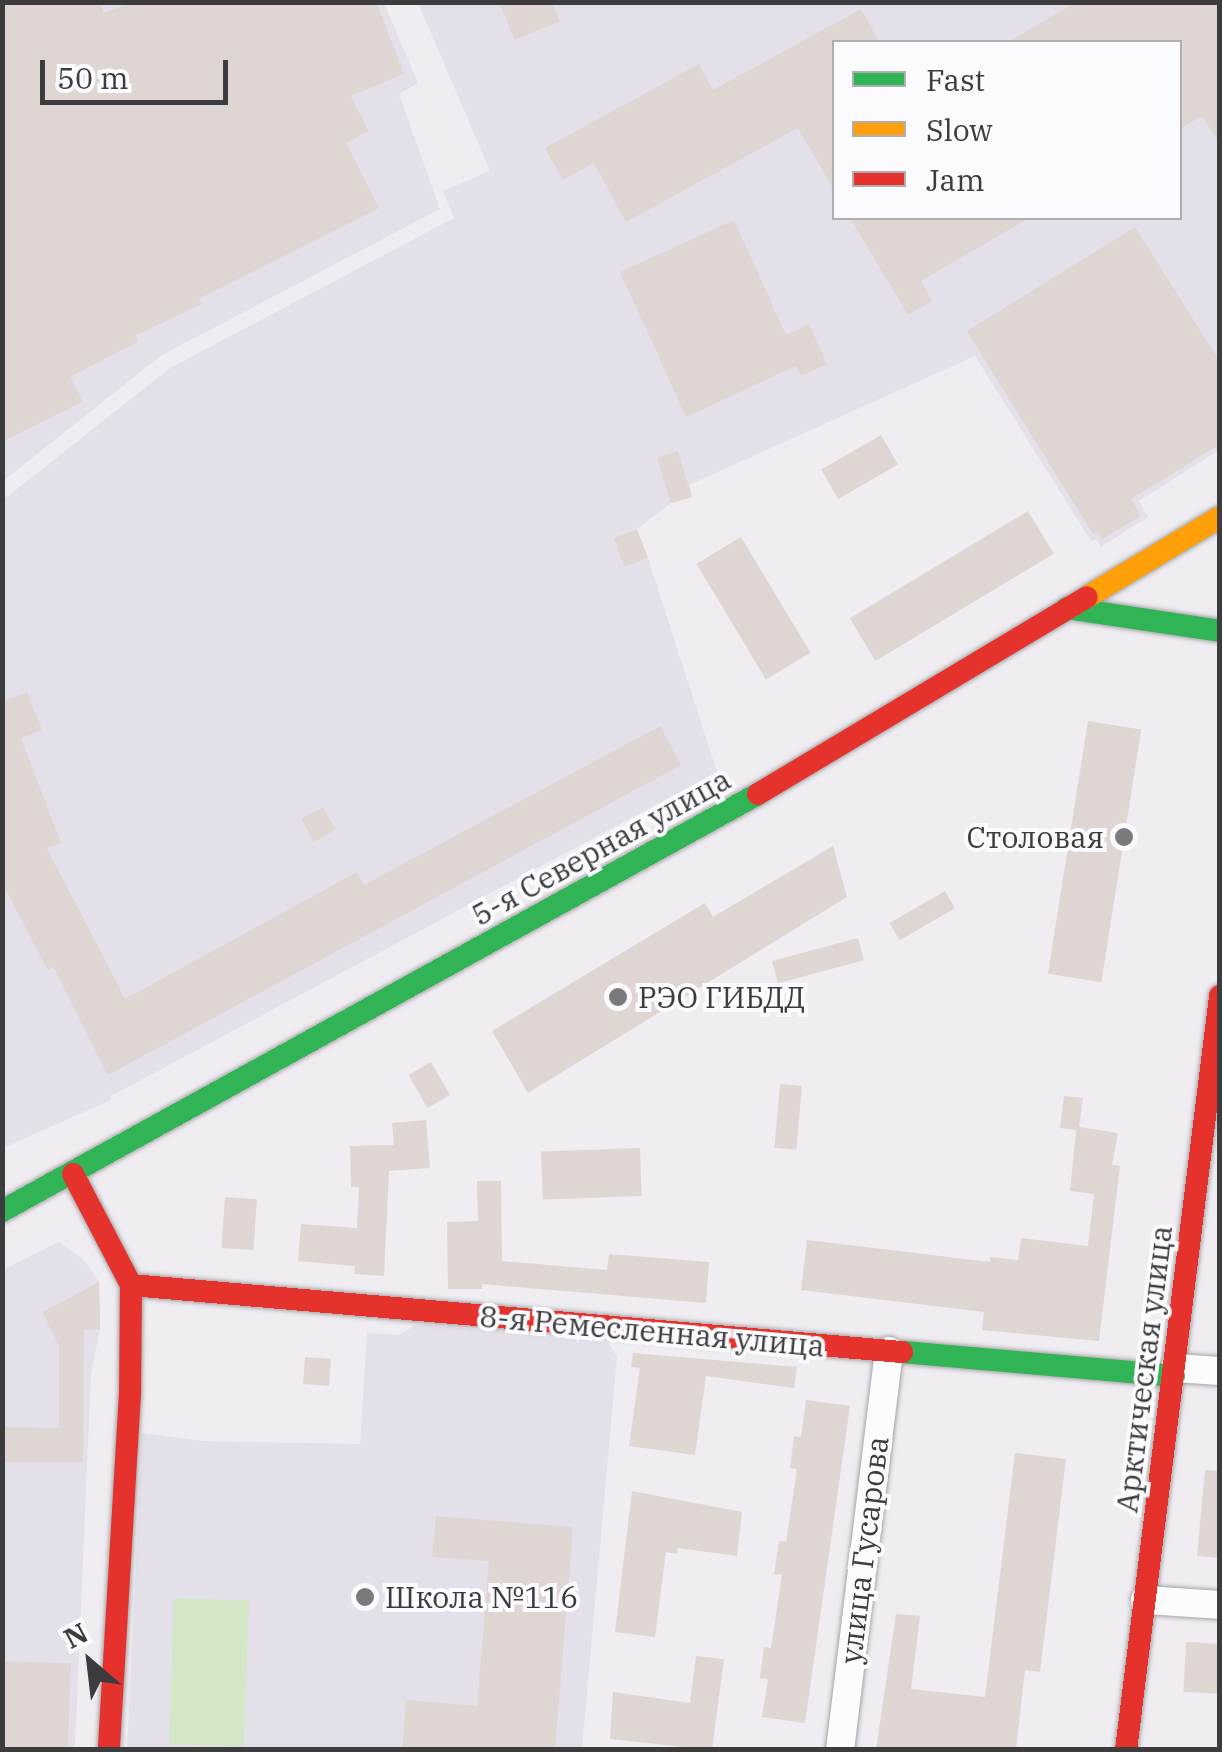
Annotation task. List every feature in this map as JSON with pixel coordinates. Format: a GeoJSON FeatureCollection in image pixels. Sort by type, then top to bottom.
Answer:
{"type":"FeatureCollection","features":[{"type":"Feature","properties":{"kind":"street","name":"5-я Северная улица"},"geometry":{"type":"LineString","coordinates":[[2,1211],[743,803],[1220,517]]}},
{"type":"Feature","properties":{"kind":"street"},"geometry":{"type":"LineString","coordinates":[[1067,608],[1220,631]]}},
{"type":"Feature","properties":{"kind":"street","name":"Арктическая улица"},"geometry":{"type":"LineString","coordinates":[[1126,1750],[1174,1372],[1211,1135],[1220,996]]}},
{"type":"Feature","properties":{"kind":"street"},"geometry":{"type":"LineString","coordinates":[[74,1174],[131,1285],[130,1393],[109,1750]]}},
{"type":"Feature","properties":{"kind":"street","name":"8-я Ремесленная улица"},"geometry":{"type":"LineString","coordinates":[[131,1285],[889,1352],[1174,1372],[1220,1371]]}},
{"type":"Feature","properties":{"kind":"street","name":"улица Гусарова"},"geometry":{"type":"LineString","coordinates":[[840,1750],[889,1352]]}},
{"type":"Feature","properties":{"kind":"street"},"geometry":{"type":"LineString","coordinates":[[1145,1600],[1220,1606]]}},
{"type":"Feature","properties":{"kind":"shaded area"},"geometry":{"type":"Polygon","coordinates":[[[25,2],[384,3],[418,83],[399,94],[440,209],[162,355],[3,481],[2,10],[25,2]]]}},
{"type":"Feature","properties":{"kind":"shaded area"},"geometry":{"type":"Polygon","coordinates":[[[418,3],[1219,3],[1219,450],[1139,501],[1148,517],[1101,547],[1096,539],[1091,541],[975,356],[689,485],[692,497],[671,503],[637,529],[614,538],[625,566],[648,558],[717,772],[111,1096],[111,1100],[3,1148],[3,500],[170,368],[454,218],[443,191],[490,171],[418,3]]]}},
{"type":"Feature","properties":{"kind":"shaded area"},"geometry":{"type":"Polygon","coordinates":[[[59,1242],[84,1260],[99,1282],[100,1329],[91,1374],[75,1749],[3,1750],[3,1270],[59,1242]]]}},
{"type":"Feature","properties":{"kind":"shaded area","name":"Школа №116"},"geometry":{"type":"Polygon","coordinates":[[[418,1324],[608,1342],[617,1357],[582,1749],[127,1750],[142,1433],[203,1441],[360,1444],[367,1333],[398,1335],[418,1324]]]}},
{"type":"Feature","properties":{"kind":"green space"},"geometry":{"type":"Polygon","coordinates":[[[174,1598],[249,1601],[244,1747],[169,1744],[174,1598]]]}},
{"type":"Feature","properties":{"kind":"building"},"geometry":{"type":"Polygon","coordinates":[[[2,2],[101,2],[103,13],[136,2],[376,2],[404,74],[351,96],[369,131],[346,143],[379,208],[199,299],[201,304],[135,336],[138,342],[70,377],[83,402],[2,442],[2,2]]]}},
{"type":"Feature","properties":{"kind":"building"},"geometry":{"type":"Polygon","coordinates":[[[1076,2],[1220,2],[1220,144],[1202,116],[1182,128],[1182,40],[1011,40],[1076,2]]]}},
{"type":"Feature","properties":{"kind":"building"},"geometry":{"type":"Polygon","coordinates":[[[499,3],[552,3],[560,21],[515,40],[499,3]]]}},
{"type":"Feature","properties":{"kind":"building"},"geometry":{"type":"Polygon","coordinates":[[[861,9],[878,40],[832,40],[832,187],[798,128],[626,222],[594,163],[563,180],[545,148],[699,64],[713,90],[861,9]]]}},
{"type":"Feature","properties":{"kind":"building"},"geometry":{"type":"Polygon","coordinates":[[[734,220],[786,335],[809,324],[827,364],[801,376],[796,366],[686,417],[620,272],[734,220]]]}},
{"type":"Feature","properties":{"kind":"building"},"geometry":{"type":"Polygon","coordinates":[[[851,220],[1026,220],[921,281],[932,301],[908,315],[851,220]]]}},
{"type":"Feature","properties":{"kind":"building"},"geometry":{"type":"Polygon","coordinates":[[[1135,227],[1220,362],[1220,444],[1131,499],[1141,516],[1102,539],[1097,531],[1093,534],[967,331],[1135,227]]]}},
{"type":"Feature","properties":{"kind":"building"},"geometry":{"type":"Polygon","coordinates":[[[881,435],[898,464],[838,499],[821,470],[881,435]]]}},
{"type":"Feature","properties":{"kind":"building"},"geometry":{"type":"Polygon","coordinates":[[[678,451],[692,497],[671,503],[657,457],[678,451]]]}},
{"type":"Feature","properties":{"kind":"building"},"geometry":{"type":"Polygon","coordinates":[[[1028,511],[1054,554],[875,661],[850,618],[1028,511]]]}},
{"type":"Feature","properties":{"kind":"building"},"geometry":{"type":"Polygon","coordinates":[[[637,529],[648,558],[625,567],[614,538],[637,529]]]}},
{"type":"Feature","properties":{"kind":"building"},"geometry":{"type":"Polygon","coordinates":[[[741,537],[811,653],[766,679],[696,564],[741,537]]]}},
{"type":"Feature","properties":{"kind":"building"},"geometry":{"type":"Polygon","coordinates":[[[27,692],[42,730],[21,738],[61,843],[47,848],[125,999],[357,872],[364,885],[660,726],[681,765],[108,1075],[54,967],[48,970],[2,883],[2,695],[6,700],[27,692]]]}},
{"type":"Feature","properties":{"kind":"building"},"geometry":{"type":"Polygon","coordinates":[[[1088,721],[1141,729],[1101,982],[1048,974],[1088,721]]]}},
{"type":"Feature","properties":{"kind":"building"},"geometry":{"type":"Polygon","coordinates":[[[323,807],[336,830],[314,842],[301,819],[323,807]]]}},
{"type":"Feature","properties":{"kind":"building","name":"РЭО ГИБДД"},"geometry":{"type":"Polygon","coordinates":[[[833,846],[847,897],[528,1093],[492,1031],[705,903],[713,917],[833,846]]]}},
{"type":"Feature","properties":{"kind":"building"},"geometry":{"type":"Polygon","coordinates":[[[945,891],[955,908],[900,940],[890,923],[945,891]]]}},
{"type":"Feature","properties":{"kind":"building"},"geometry":{"type":"Polygon","coordinates":[[[858,938],[864,960],[778,983],[772,961],[858,938]]]}},
{"type":"Feature","properties":{"kind":"building"},"geometry":{"type":"Polygon","coordinates":[[[431,1062],[450,1095],[427,1108],[408,1075],[431,1062]]]}},
{"type":"Feature","properties":{"kind":"building"},"geometry":{"type":"Polygon","coordinates":[[[780,1084],[802,1086],[796,1150],[774,1148],[780,1084]]]}},
{"type":"Feature","properties":{"kind":"building"},"geometry":{"type":"Polygon","coordinates":[[[1064,1096],[1083,1098],[1079,1127],[1118,1133],[1112,1165],[1120,1166],[1099,1341],[982,1330],[984,1312],[801,1290],[807,1240],[990,1262],[990,1257],[1018,1260],[1021,1238],[1088,1246],[1094,1194],[1070,1191],[1076,1130],[1060,1128],[1064,1096]]]}},
{"type":"Feature","properties":{"kind":"building"},"geometry":{"type":"Polygon","coordinates":[[[426,1120],[430,1168],[389,1171],[384,1276],[354,1274],[355,1266],[298,1261],[301,1224],[357,1228],[359,1187],[351,1187],[350,1146],[394,1145],[392,1123],[426,1120]]]}},
{"type":"Feature","properties":{"kind":"building"},"geometry":{"type":"Polygon","coordinates":[[[640,1148],[642,1196],[543,1199],[541,1151],[640,1148]]]}},
{"type":"Feature","properties":{"kind":"building"},"geometry":{"type":"Polygon","coordinates":[[[477,1181],[501,1181],[502,1261],[607,1270],[609,1254],[709,1262],[706,1303],[482,1284],[482,1289],[448,1289],[447,1222],[478,1221],[477,1181]]]}},
{"type":"Feature","properties":{"kind":"building"},"geometry":{"type":"Polygon","coordinates":[[[225,1197],[257,1199],[253,1250],[221,1248],[225,1197]]]}},
{"type":"Feature","properties":{"kind":"building"},"geometry":{"type":"Polygon","coordinates":[[[99,1282],[100,1329],[84,1330],[83,1462],[2,1462],[2,1427],[59,1428],[59,1347],[43,1312],[99,1282]]]}},
{"type":"Feature","properties":{"kind":"building"},"geometry":{"type":"Polygon","coordinates":[[[633,1353],[797,1367],[794,1388],[706,1376],[695,1455],[629,1446],[640,1368],[631,1367],[633,1353]]]}},
{"type":"Feature","properties":{"kind":"building"},"geometry":{"type":"Polygon","coordinates":[[[305,1357],[331,1359],[329,1386],[303,1384],[305,1357]]]}},
{"type":"Feature","properties":{"kind":"building"},"geometry":{"type":"Polygon","coordinates":[[[806,1400],[850,1406],[805,1723],[762,1717],[768,1679],[760,1678],[764,1647],[771,1648],[782,1575],[774,1574],[779,1541],[786,1542],[797,1469],[790,1468],[794,1436],[801,1437],[806,1400]]]}},
{"type":"Feature","properties":{"kind":"building"},"geometry":{"type":"Polygon","coordinates":[[[1015,1453],[1066,1459],[1040,1672],[1025,1670],[1016,1750],[876,1750],[896,1614],[920,1616],[911,1689],[985,1697],[1015,1453]]]}},
{"type":"Feature","properties":{"kind":"building"},"geometry":{"type":"Polygon","coordinates":[[[1205,1470],[1220,1471],[1220,1558],[1197,1556],[1205,1470]]]}},
{"type":"Feature","properties":{"kind":"building"},"geometry":{"type":"Polygon","coordinates":[[[632,1491],[742,1512],[737,1556],[678,1548],[677,1554],[666,1552],[655,1637],[615,1632],[632,1491]]]}},
{"type":"Feature","properties":{"kind":"building"},"geometry":{"type":"Polygon","coordinates":[[[436,1516],[573,1527],[555,1750],[402,1750],[406,1700],[477,1706],[489,1561],[432,1557],[436,1516]]]}},
{"type":"Feature","properties":{"kind":"building"},"geometry":{"type":"Polygon","coordinates":[[[1186,1642],[1220,1644],[1217,1694],[1183,1692],[1186,1642]]]}},
{"type":"Feature","properties":{"kind":"building"},"geometry":{"type":"Polygon","coordinates":[[[696,1656],[724,1659],[712,1750],[610,1739],[613,1692],[690,1703],[696,1656]]]}},
{"type":"Feature","properties":{"kind":"building"},"geometry":{"type":"Polygon","coordinates":[[[2,1661],[71,1663],[68,1750],[2,1750],[2,1661]]]}},
{"type":"Feature","properties":{"kind":"traffic: fast"},"geometry":{"type":"LineString","coordinates":[[1067,608],[1220,631]]}},
{"type":"Feature","properties":{"kind":"traffic: fast"},"geometry":{"type":"LineString","coordinates":[[2,1211],[758,794]]}},
{"type":"Feature","properties":{"kind":"traffic: fast"},"geometry":{"type":"LineString","coordinates":[[902,1352],[1174,1376]]}},
{"type":"Feature","properties":{"kind":"traffic: slow"},"geometry":{"type":"LineString","coordinates":[[1087,597],[1220,517]]}},
{"type":"Feature","properties":{"kind":"traffic: jam"},"geometry":{"type":"LineString","coordinates":[[758,794],[1087,597]]}},
{"type":"Feature","properties":{"kind":"traffic: jam"},"geometry":{"type":"LineString","coordinates":[[1126,1750],[1220,996]]}},
{"type":"Feature","properties":{"kind":"traffic: jam"},"geometry":{"type":"LineString","coordinates":[[73,1174],[131,1285],[130,1393],[109,1750]]}},
{"type":"Feature","properties":{"kind":"traffic: jam"},"geometry":{"type":"LineString","coordinates":[[131,1285],[902,1352]]}},
{"type":"Feature","properties":{"kind":"place","name":"Столовая"},"geometry":{"type":"Point","coordinates":[1124,837]}},
{"type":"Feature","properties":{"kind":"place","name":"РЭО ГИБДД"},"geometry":{"type":"Point","coordinates":[618,997]}},
{"type":"Feature","properties":{"kind":"place","name":"Школа №116"},"geometry":{"type":"Point","coordinates":[365,1597]}}]}
